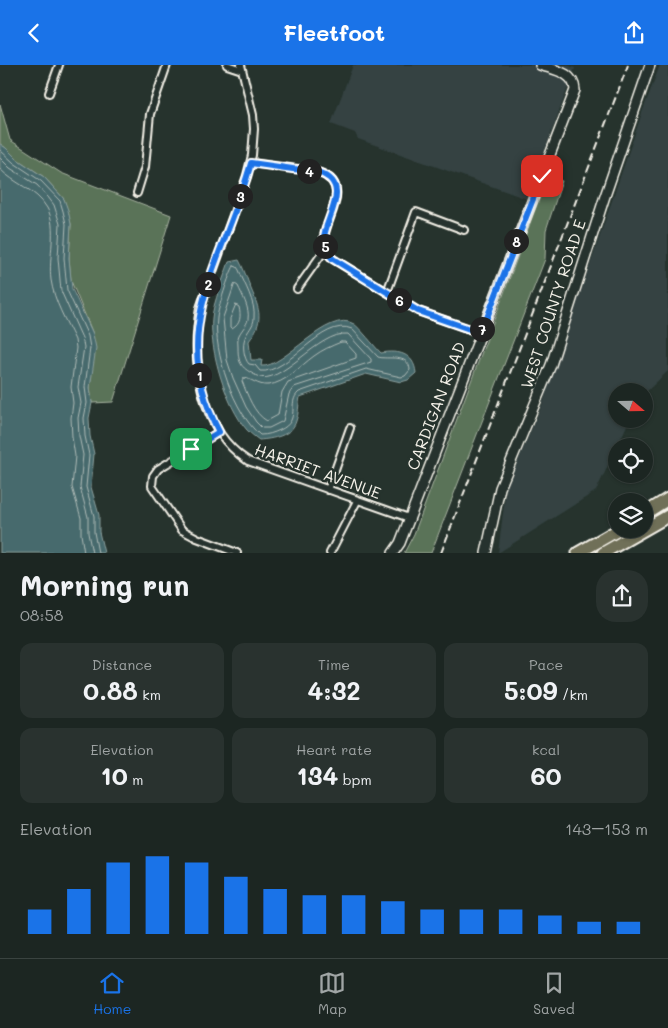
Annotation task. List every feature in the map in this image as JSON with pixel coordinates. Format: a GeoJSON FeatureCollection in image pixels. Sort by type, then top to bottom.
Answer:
{"type":"FeatureCollection","features":[{"type":"Feature","properties":{"kind":"highway"},"geometry":{"type":"LineString","coordinates":[[653,508],[668,499]]}},
{"type":"Feature","properties":{"kind":"highway"},"geometry":{"type":"LineString","coordinates":[[603,553],[668,515]]}},
{"type":"Feature","properties":{"kind":"highway"},"geometry":{"type":"LineString","coordinates":[[578,553],[608,536]]}},
{"type":"Feature","properties":{"kind":"street"},"geometry":{"type":"LineString","coordinates":[[49,93],[59,65]]}},
{"type":"Feature","properties":{"kind":"street"},"geometry":{"type":"LineString","coordinates":[[137,193],[145,167],[150,114],[167,65]]}},
{"type":"Feature","properties":{"kind":"street"},"geometry":{"type":"LineString","coordinates":[[228,65],[242,68]]}},
{"type":"Feature","properties":{"kind":"street","name":"CARDIGAN ROAD"},"geometry":{"type":"LineString","coordinates":[[393,553],[400,543],[575,90],[571,77],[540,65]]}},
{"type":"Feature","properties":{"kind":"street","name":"WEST COUNTY ROAD E"},"geometry":{"type":"LineString","coordinates":[[486,553],[500,488],[551,365],[604,199],[650,65]]}},
{"type":"Feature","properties":{"kind":"street","name":"HARRIET AVENUE"},"geometry":{"type":"LineString","coordinates":[[242,68],[253,115],[254,142],[251,163],[204,294],[197,326],[198,373],[206,405],[219,432],[231,448],[248,461],[409,518]]}},
{"type":"Feature","properties":{"kind":"street"},"geometry":{"type":"LineString","coordinates":[[251,163],[316,172],[326,176],[331,180],[336,191],[324,238],[328,254],[336,261],[418,311],[481,333]]}},
{"type":"Feature","properties":{"kind":"street"},"geometry":{"type":"LineString","coordinates":[[387,293],[416,213],[464,230]]}},
{"type":"Feature","properties":{"kind":"street"},"geometry":{"type":"LineString","coordinates":[[297,289],[326,249]]}},
{"type":"Feature","properties":{"kind":"street"},"geometry":{"type":"LineString","coordinates":[[328,490],[350,429]]}},
{"type":"Feature","properties":{"kind":"street"},"geometry":{"type":"LineString","coordinates":[[219,432],[158,469],[153,476],[152,486],[182,529],[196,538],[237,553]]}},
{"type":"Feature","properties":{"kind":"street"},"geometry":{"type":"LineString","coordinates":[[330,553],[357,501]]}},
{"type":"Feature","properties":{"kind":"shaded area"},"geometry":{"type":"Polygon","coordinates":[[[353,65],[566,65],[575,68],[527,199],[358,139],[355,133],[331,124],[353,65]]]}},
{"type":"Feature","properties":{"kind":"shaded area"},"geometry":{"type":"Polygon","coordinates":[[[660,65],[668,65],[668,371],[653,385],[653,383],[608,383],[608,428],[626,428],[621,438],[608,438],[608,466],[596,491],[498,553],[506,489],[543,402],[660,65]]]}},
{"type":"Feature","properties":{"kind":"green space"},"geometry":{"type":"Polygon","coordinates":[[[0,104],[10,140],[61,173],[171,215],[113,402],[92,403],[90,388],[93,334],[71,281],[69,258],[71,224],[64,199],[44,177],[17,159],[0,144],[0,104]]]}},
{"type":"Feature","properties":{"kind":"green space"},"geometry":{"type":"Polygon","coordinates":[[[547,178],[562,181],[546,230],[545,259],[431,553],[404,553],[414,534],[547,178]]]}},
{"type":"Feature","properties":{"kind":"water"},"geometry":{"type":"Polygon","coordinates":[[[0,144],[17,159],[44,177],[64,199],[68,210],[71,224],[69,258],[72,289],[93,334],[96,348],[90,388],[92,403],[89,418],[90,436],[94,454],[91,487],[99,515],[99,532],[104,553],[0,553],[0,144]]]}},
{"type":"Feature","properties":{"kind":"water"},"geometry":{"type":"Polygon","coordinates":[[[239,260],[257,303],[259,315],[257,327],[249,341],[251,360],[262,360],[261,366],[270,364],[319,331],[343,321],[357,326],[381,353],[393,352],[409,357],[415,366],[416,373],[408,380],[401,382],[366,374],[300,397],[294,426],[281,436],[259,440],[247,430],[232,407],[220,377],[213,346],[212,318],[216,298],[229,262],[239,260]]]}},
{"type":"Feature","properties":{"kind":"railway"},"geometry":{"type":"LineString","coordinates":[[441,553],[628,65]]}},
{"type":"Feature","properties":{"kind":"route"},"geometry":{"type":"LineString","coordinates":[[191,449],[219,432],[206,405],[198,373],[197,326],[204,294],[251,163],[316,172],[326,176],[331,180],[336,192],[335,203],[324,238],[324,245],[328,254],[333,259],[418,311],[481,333],[542,176]]}}]}
